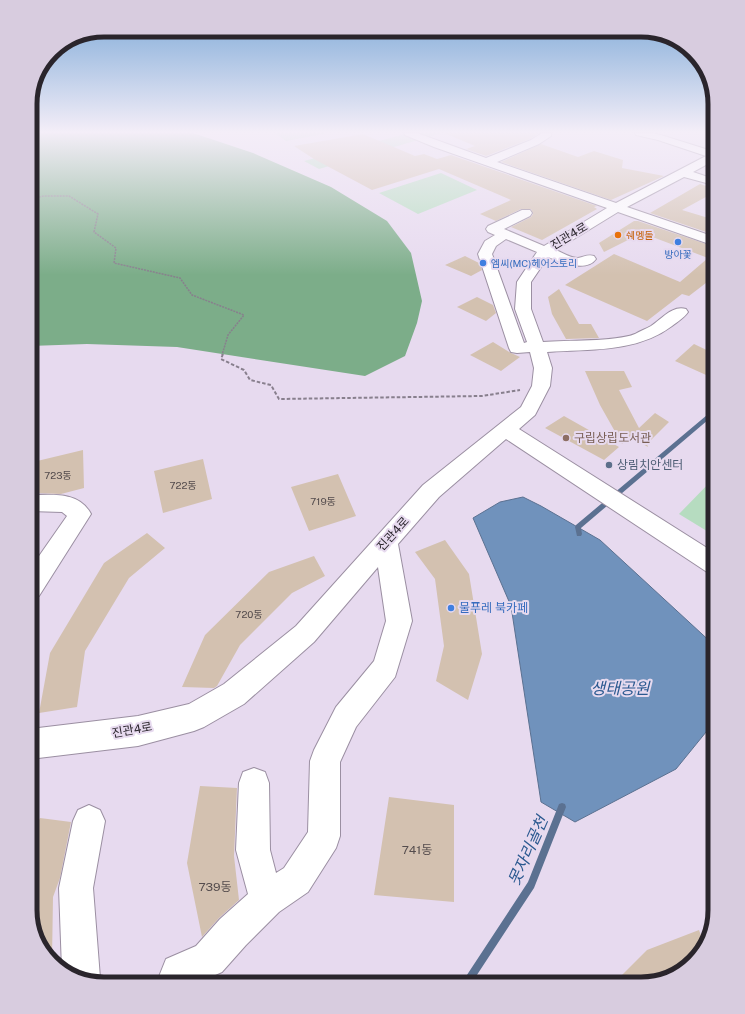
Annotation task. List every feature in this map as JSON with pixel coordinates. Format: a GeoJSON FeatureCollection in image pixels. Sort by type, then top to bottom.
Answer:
{"type":"FeatureCollection","features":[{"type":"Feature","properties":{"kind":"street"},"geometry":{"type":"LineString","coordinates":[[538,180],[708,240]]}},
{"type":"Feature","properties":{"kind":"street","name":"진관4로"},"geometry":{"type":"LineString","coordinates":[[37,743],[145,729],[194,717],[234,694],[305,634],[431,491],[528,411],[540,386],[542,368],[537,348],[523,309],[524,282],[545,251],[616,208],[669,180]]}},
{"type":"Feature","properties":{"kind":"street"},"geometry":{"type":"LineString","coordinates":[[526,213],[493,229],[568,260],[579,262],[588,259]]}},
{"type":"Feature","properties":{"kind":"street"},"geometry":{"type":"LineString","coordinates":[[505,234],[490,244],[485,254],[517,348],[615,343],[637,339],[656,330],[680,312]]}},
{"type":"Feature","properties":{"kind":"street"},"geometry":{"type":"LineString","coordinates":[[505,429],[708,561]]}},
{"type":"Feature","properties":{"kind":"street"},"geometry":{"type":"LineString","coordinates":[[37,503],[67,504],[80,514],[37,579]]}},
{"type":"Feature","properties":{"kind":"street"},"geometry":{"type":"LineString","coordinates":[[177,977],[179,972],[209,959],[233,932],[267,900],[296,880],[324,836],[325,761],[346,717],[385,668],[399,621],[386,542]]}},
{"type":"Feature","properties":{"kind":"street"},"geometry":{"type":"LineString","coordinates":[[254,783],[253,850],[267,900]]}},
{"type":"Feature","properties":{"kind":"street"},"geometry":{"type":"LineString","coordinates":[[81,972],[76,888],[90,821]]}},
{"type":"Feature","properties":{"kind":"path"},"geometry":{"type":"LineString","coordinates":[[37,198],[69,196],[98,214],[94,232],[116,248],[114,263],[180,278],[192,295],[244,315],[228,335],[221,359],[244,370],[250,380],[271,385],[279,399],[482,396],[523,389]]}},
{"type":"Feature","properties":{"kind":"green space"},"geometry":{"type":"Polygon","coordinates":[[[37,180],[316,180],[331,187],[387,221],[411,253],[422,301],[417,323],[405,356],[365,376],[177,347],[87,344],[37,346],[37,180]]]}},
{"type":"Feature","properties":{"kind":"green space"},"geometry":{"type":"Polygon","coordinates":[[[418,180],[457,180],[477,190],[418,214],[379,193],[418,180]]]}},
{"type":"Feature","properties":{"kind":"green space"},"geometry":{"type":"Polygon","coordinates":[[[708,484],[708,532],[679,514],[708,484]]]}},
{"type":"Feature","properties":{"kind":"water","name":"생태공원"},"geometry":{"type":"Polygon","coordinates":[[[523,497],[600,540],[708,640],[708,730],[676,769],[575,822],[541,802],[511,606],[473,518],[500,502],[523,497]]]}},
{"type":"Feature","properties":{"kind":"building"},"geometry":{"type":"Polygon","coordinates":[[[354,180],[403,180],[372,190],[354,180]]]}},
{"type":"Feature","properties":{"kind":"building"},"geometry":{"type":"Polygon","coordinates":[[[465,180],[523,180],[597,206],[594,207],[597,209],[542,240],[511,227],[531,217],[533,214],[531,209],[521,209],[496,221],[480,214],[511,200],[465,180]]]}},
{"type":"Feature","properties":{"kind":"building"},"geometry":{"type":"Polygon","coordinates":[[[554,180],[654,180],[611,200],[554,180]]]}},
{"type":"Feature","properties":{"kind":"building"},"geometry":{"type":"Polygon","coordinates":[[[700,184],[708,187],[708,196],[682,210],[708,218],[708,233],[650,213],[700,184]]]}},
{"type":"Feature","properties":{"kind":"building"},"geometry":{"type":"Polygon","coordinates":[[[634,221],[638,221],[708,245],[708,258],[642,233],[604,252],[599,243],[634,221]]]}},
{"type":"Feature","properties":{"kind":"building"},"geometry":{"type":"Polygon","coordinates":[[[614,254],[680,282],[708,258],[708,281],[689,296],[682,294],[647,321],[565,285],[614,254]]]}},
{"type":"Feature","properties":{"kind":"building"},"geometry":{"type":"Polygon","coordinates":[[[465,256],[479,263],[482,270],[471,276],[445,265],[465,256]]]}},
{"type":"Feature","properties":{"kind":"building"},"geometry":{"type":"Polygon","coordinates":[[[559,289],[579,324],[591,324],[599,338],[566,339],[552,314],[548,297],[559,289]]]}},
{"type":"Feature","properties":{"kind":"building"},"geometry":{"type":"Polygon","coordinates":[[[477,297],[493,305],[496,313],[486,321],[457,307],[477,297]]]}},
{"type":"Feature","properties":{"kind":"building"},"geometry":{"type":"Polygon","coordinates":[[[493,342],[520,357],[501,371],[470,355],[493,342]]]}},
{"type":"Feature","properties":{"kind":"building"},"geometry":{"type":"Polygon","coordinates":[[[694,344],[708,351],[708,376],[675,361],[694,344]]]}},
{"type":"Feature","properties":{"kind":"building"},"geometry":{"type":"Polygon","coordinates":[[[585,371],[624,371],[632,387],[619,390],[639,428],[655,413],[669,422],[647,444],[648,447],[630,437],[622,444],[600,405],[585,371]]]}},
{"type":"Feature","properties":{"kind":"building"},"geometry":{"type":"Polygon","coordinates":[[[564,416],[619,447],[604,460],[545,428],[564,416]]]}},
{"type":"Feature","properties":{"kind":"building"},"geometry":{"type":"Polygon","coordinates":[[[83,450],[84,488],[61,494],[37,493],[37,461],[83,450]]]}},
{"type":"Feature","properties":{"kind":"building"},"geometry":{"type":"Polygon","coordinates":[[[203,459],[212,499],[163,513],[154,471],[203,459]]]}},
{"type":"Feature","properties":{"kind":"building"},"geometry":{"type":"Polygon","coordinates":[[[338,474],[356,516],[309,531],[291,487],[338,474]]]}},
{"type":"Feature","properties":{"kind":"building"},"geometry":{"type":"Polygon","coordinates":[[[147,533],[165,548],[129,578],[85,651],[77,707],[39,713],[50,653],[104,563],[147,533]]]}},
{"type":"Feature","properties":{"kind":"building"},"geometry":{"type":"Polygon","coordinates":[[[445,540],[469,574],[482,654],[468,700],[436,681],[444,646],[435,579],[415,552],[445,540]]]}},
{"type":"Feature","properties":{"kind":"building"},"geometry":{"type":"Polygon","coordinates":[[[314,556],[325,576],[292,593],[240,645],[217,686],[214,688],[182,687],[205,635],[269,572],[314,556]]]}},
{"type":"Feature","properties":{"kind":"building"},"geometry":{"type":"Polygon","coordinates":[[[200,786],[237,788],[234,856],[239,900],[219,918],[202,937],[187,863],[200,786]]]}},
{"type":"Feature","properties":{"kind":"building"},"geometry":{"type":"Polygon","coordinates":[[[389,797],[454,805],[454,902],[374,895],[389,797]]]}},
{"type":"Feature","properties":{"kind":"building"},"geometry":{"type":"Polygon","coordinates":[[[40,818],[71,822],[60,878],[53,897],[52,951],[42,936],[38,919],[37,824],[40,818]]]}},
{"type":"Feature","properties":{"kind":"building"},"geometry":{"type":"Polygon","coordinates":[[[699,930],[702,938],[694,951],[682,963],[667,972],[658,975],[641,977],[620,977],[647,950],[699,930]]]}},
{"type":"Feature","properties":{"kind":"waterway","name":"못자리골천"},"geometry":{"type":"LineString","coordinates":[[579,534],[578,527],[708,417]]}},
{"type":"Feature","properties":{"kind":"waterway","name":"못자리골천"},"geometry":{"type":"LineString","coordinates":[[471,977],[531,885],[562,807]]}},
{"type":"Feature","properties":{"kind":"place","name":"쉐멩돌"},"geometry":{"type":"Point","coordinates":[618,235]}},
{"type":"Feature","properties":{"kind":"place","name":"방아꽃"},"geometry":{"type":"Point","coordinates":[678,242]}},
{"type":"Feature","properties":{"kind":"place","name":"엠씨(MC)헤어스토리"},"geometry":{"type":"Point","coordinates":[483,263]}},
{"type":"Feature","properties":{"kind":"place","name":"구립상립도서관"},"geometry":{"type":"Point","coordinates":[566,438]}},
{"type":"Feature","properties":{"kind":"place","name":"상림치안센터"},"geometry":{"type":"Point","coordinates":[609,465]}},
{"type":"Feature","properties":{"kind":"place","name":"물푸레 북카페"},"geometry":{"type":"Point","coordinates":[451,608]}}]}
